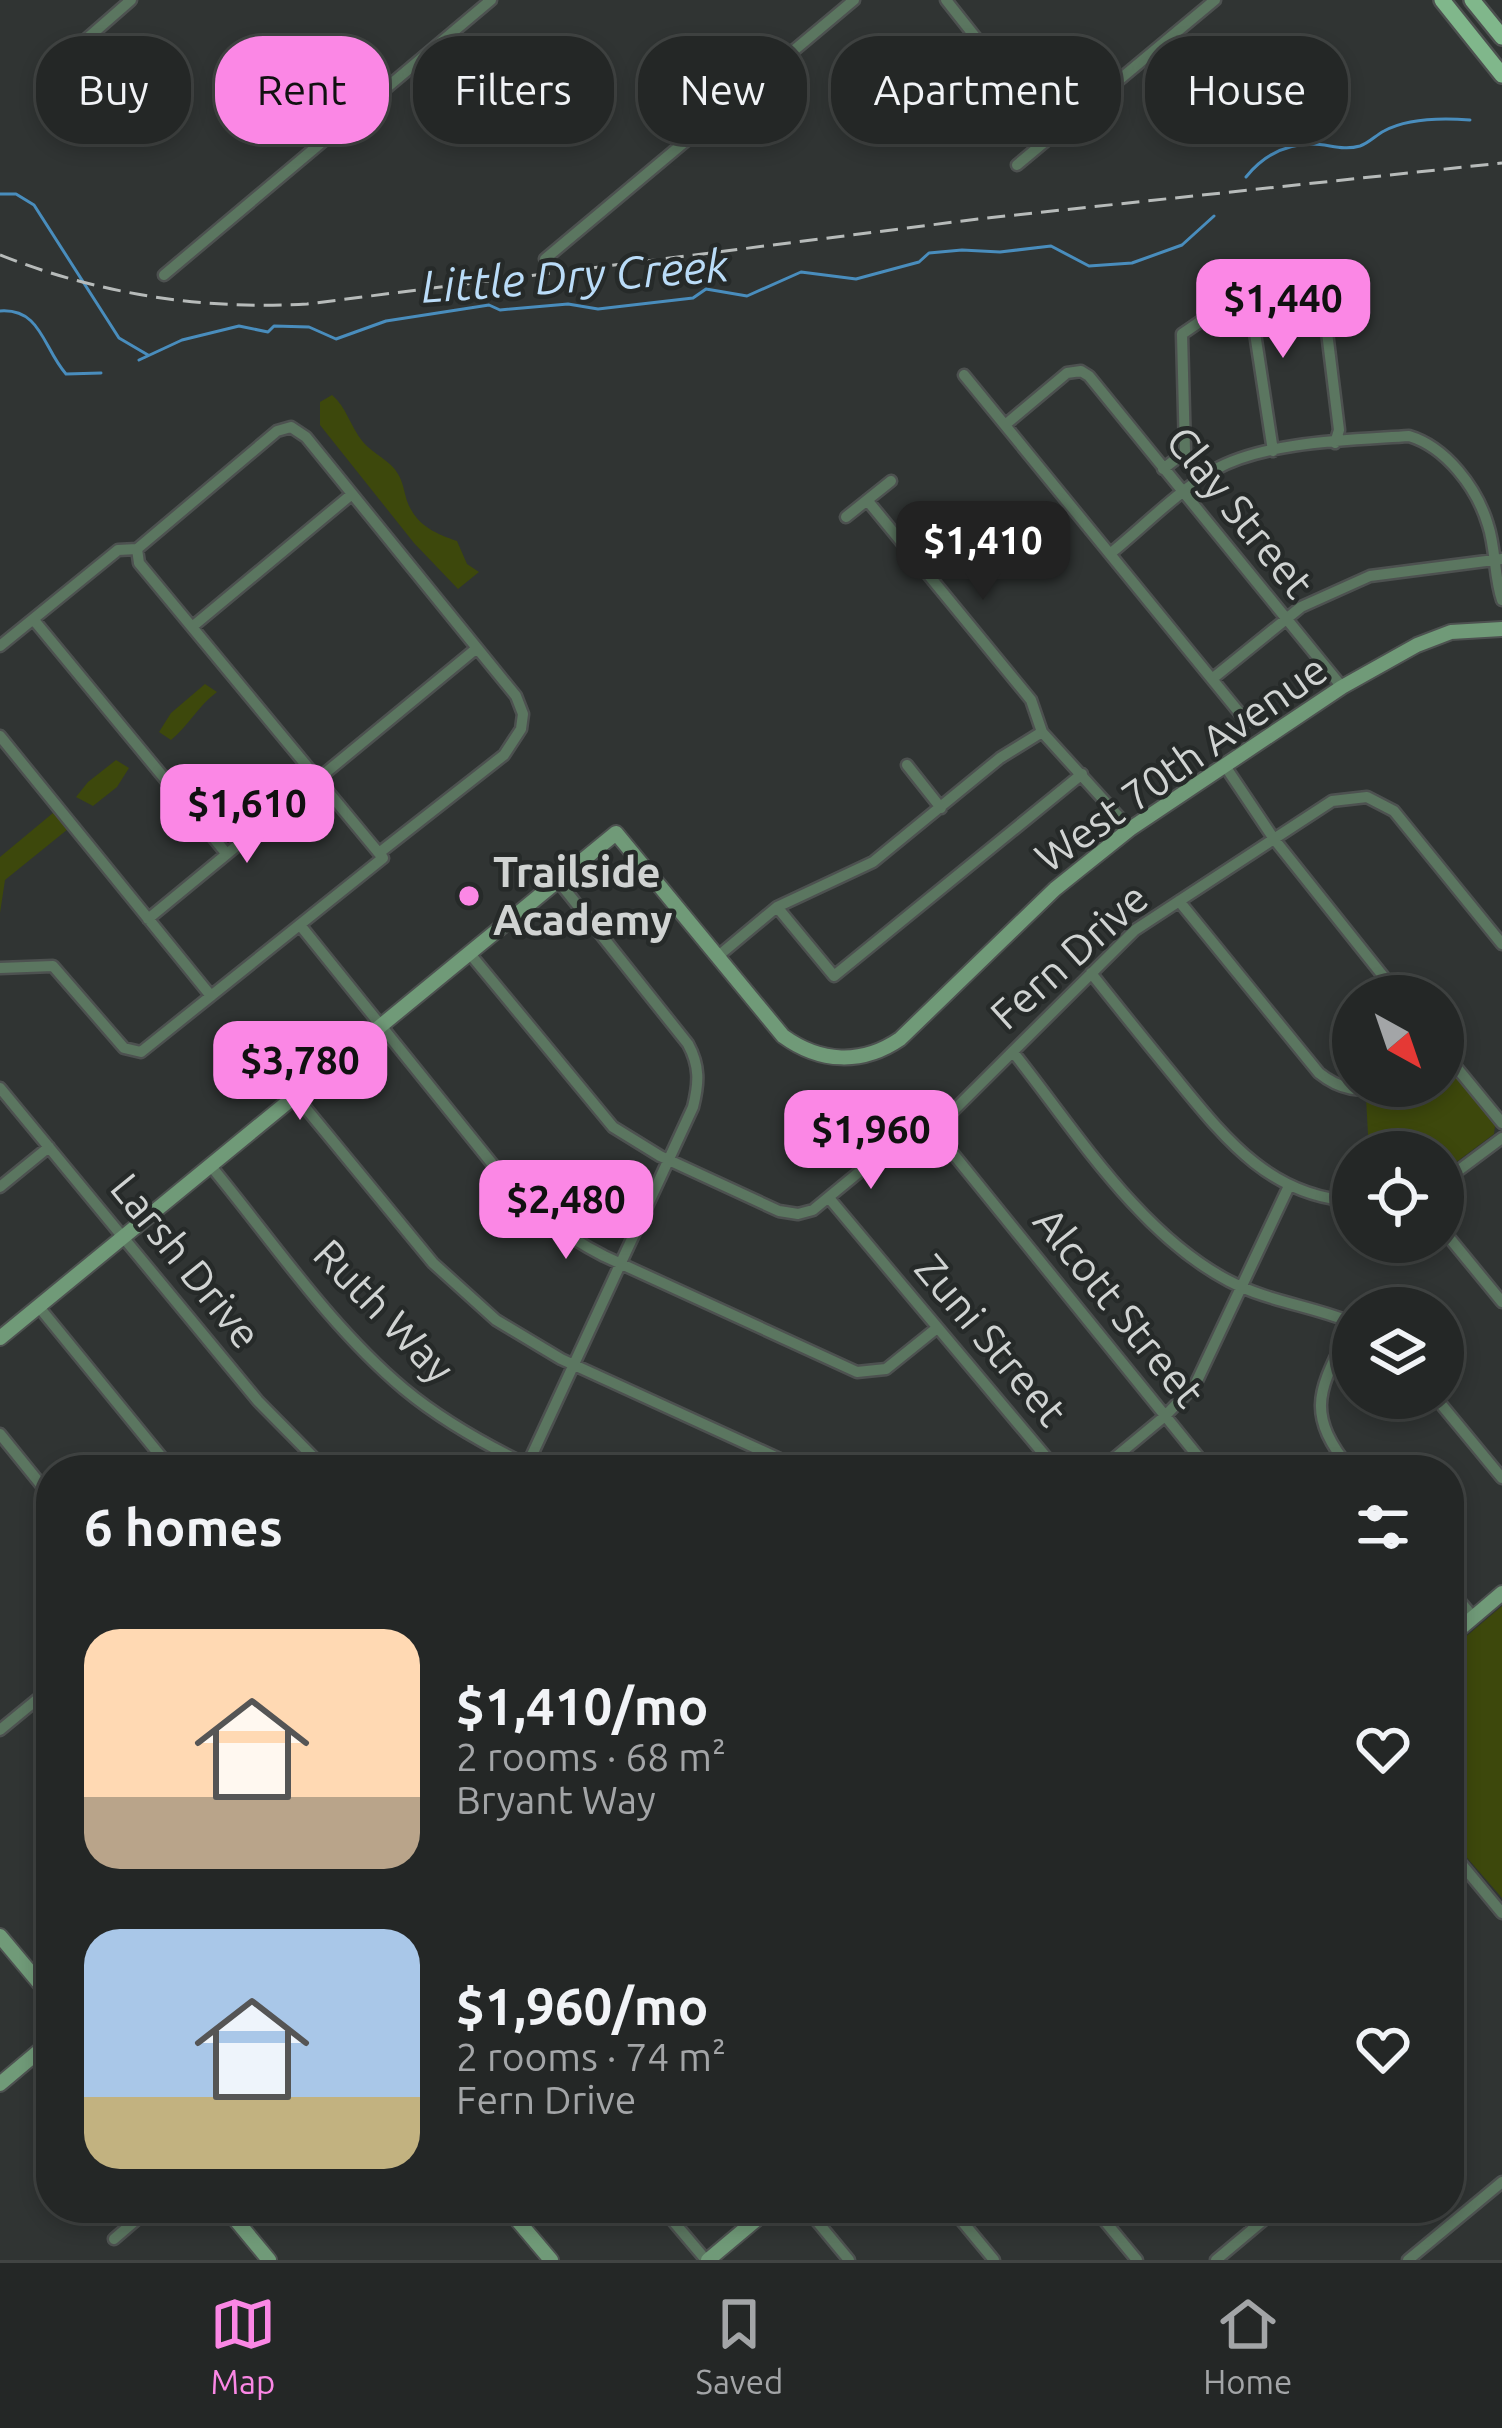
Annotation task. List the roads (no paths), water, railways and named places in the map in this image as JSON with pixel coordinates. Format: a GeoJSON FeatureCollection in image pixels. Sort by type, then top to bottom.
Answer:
{"type":"FeatureCollection","features":[{"type":"Feature","properties":{"kind":"main road"},"geometry":{"type":"LineString","coordinates":[[1442,0],[1502,75]]}},
{"type":"Feature","properties":{"kind":"main road"},"geometry":{"type":"LineString","coordinates":[[1472,0],[1502,37]]}},
{"type":"Feature","properties":{"kind":"street"},"geometry":{"type":"LineString","coordinates":[[90,36],[131,0]]}},
{"type":"Feature","properties":{"kind":"street"},"geometry":{"type":"LineString","coordinates":[[164,275],[491,0]]}},
{"type":"Feature","properties":{"kind":"street"},"geometry":{"type":"LineString","coordinates":[[545,259],[854,0]]}},
{"type":"Feature","properties":{"kind":"street"},"geometry":{"type":"LineString","coordinates":[[946,0],[975,36]]}},
{"type":"Feature","properties":{"kind":"street"},"geometry":{"type":"LineString","coordinates":[[1121,78],[1215,0]]}},
{"type":"Feature","properties":{"kind":"street"},"geometry":{"type":"LineString","coordinates":[[1017,165],[1042,144]]}},
{"type":"Feature","properties":{"kind":"street"},"geometry":{"type":"LineString","coordinates":[[1162,469],[1185,452],[1182,334],[1255,284],[1319,275],[1339,430],[1335,443]]}},
{"type":"Feature","properties":{"kind":"street"},"geometry":{"type":"LineString","coordinates":[[1241,293],[1251,307],[1273,451]]}},
{"type":"Feature","properties":{"kind":"street","name":"Clay Street"},"geometry":{"type":"LineString","coordinates":[[1005,425],[1066,373],[1081,371],[1089,376],[1342,687]]}},
{"type":"Feature","properties":{"kind":"street"},"geometry":{"type":"LineString","coordinates":[[964,375],[1247,722]]}},
{"type":"Feature","properties":{"kind":"street"},"geometry":{"type":"LineString","coordinates":[[0,968],[53,966],[124,1048],[141,1052],[504,754],[521,729],[523,714],[516,696],[306,437],[291,427],[277,431],[138,556]]}},
{"type":"Feature","properties":{"kind":"street"},"geometry":{"type":"LineString","coordinates":[[1111,553],[1225,465],[1273,451],[1409,436],[1429,442],[1448,459],[1478,500],[1498,560],[1502,600]]}},
{"type":"Feature","properties":{"kind":"street"},"geometry":{"type":"LineString","coordinates":[[846,518],[891,482]]}},
{"type":"Feature","properties":{"kind":"street"},"geometry":{"type":"LineString","coordinates":[[192,626],[352,494]]}},
{"type":"Feature","properties":{"kind":"street"},"geometry":{"type":"LineString","coordinates":[[867,500],[1031,700],[1042,732],[1130,830]]}},
{"type":"Feature","properties":{"kind":"street"},"geometry":{"type":"LineString","coordinates":[[0,646],[118,550],[138,556],[381,855]]}},
{"type":"Feature","properties":{"kind":"street"},"geometry":{"type":"LineString","coordinates":[[1212,679],[1285,619],[1328,593],[1370,576],[1498,560]]}},
{"type":"Feature","properties":{"kind":"street"},"geometry":{"type":"LineString","coordinates":[[33,619],[226,854]]}},
{"type":"Feature","properties":{"kind":"street","name":"West 70th Avenue"},"geometry":{"type":"LineString","coordinates":[[559,882],[616,833],[791,1042],[839,1058],[870,1055],[900,1039],[1054,889],[1130,830],[1342,687],[1427,640],[1464,630],[1502,629]]}},
{"type":"Feature","properties":{"kind":"street"},"geometry":{"type":"LineString","coordinates":[[148,919],[478,648]]}},
{"type":"Feature","properties":{"kind":"street"},"geometry":{"type":"LineString","coordinates":[[717,957],[777,907],[873,862],[1000,758],[1042,732]]}},
{"type":"Feature","properties":{"kind":"street"},"geometry":{"type":"LineString","coordinates":[[0,736],[211,996]]}},
{"type":"Feature","properties":{"kind":"street"},"geometry":{"type":"LineString","coordinates":[[907,765],[941,808]]}},
{"type":"Feature","properties":{"kind":"street"},"geometry":{"type":"LineString","coordinates":[[1225,766],[1274,839],[1382,975]]}},
{"type":"Feature","properties":{"kind":"street"},"geometry":{"type":"LineString","coordinates":[[777,907],[834,976],[1082,773]]}},
{"type":"Feature","properties":{"kind":"street"},"geometry":{"type":"LineString","coordinates":[[1274,839],[1332,801],[1355,796],[1378,801],[1402,820],[1502,944]]}},
{"type":"Feature","properties":{"kind":"street","name":"Fern Drive"},"geometry":{"type":"LineString","coordinates":[[829,1198],[881,1154],[934,1130],[1136,930],[1274,839]]}},
{"type":"Feature","properties":{"kind":"street"},"geometry":{"type":"LineString","coordinates":[[0,1338],[559,882],[688,1044],[696,1061],[696,1095],[536,1455]]}},
{"type":"Feature","properties":{"kind":"street"},"geometry":{"type":"LineString","coordinates":[[1178,901],[1319,1073],[1332,1080]]}},
{"type":"Feature","properties":{"kind":"street"},"geometry":{"type":"LineString","coordinates":[[300,926],[532,1209],[576,1241],[857,1372],[879,1372],[892,1366],[938,1328]]}},
{"type":"Feature","properties":{"kind":"street"},"geometry":{"type":"LineString","coordinates":[[471,955],[603,1117],[631,1140],[790,1214],[805,1213],[829,1198]]}},
{"type":"Feature","properties":{"kind":"street"},"geometry":{"type":"LineString","coordinates":[[1090,973],[1233,1148],[1289,1186],[1332,1199]]}},
{"type":"Feature","properties":{"kind":"street"},"geometry":{"type":"LineString","coordinates":[[1013,1052],[1147,1218],[1210,1270],[1243,1288],[1332,1316]]}},
{"type":"Feature","properties":{"kind":"street"},"geometry":{"type":"LineString","coordinates":[[1464,1077],[1502,1123]]}},
{"type":"Feature","properties":{"kind":"street","name":"Larsh Drive"},"geometry":{"type":"LineString","coordinates":[[0,1088],[258,1401],[311,1455]]}},
{"type":"Feature","properties":{"kind":"street"},"geometry":{"type":"LineString","coordinates":[[295,1095],[453,1284],[512,1331],[574,1365],[771,1455]]}},
{"type":"Feature","properties":{"kind":"street","name":"Alcott Street"},"geometry":{"type":"LineString","coordinates":[[934,1130],[1197,1455]]}},
{"type":"Feature","properties":{"kind":"street"},"geometry":{"type":"LineString","coordinates":[[1464,1166],[1502,1138]]}},
{"type":"Feature","properties":{"kind":"street"},"geometry":{"type":"LineString","coordinates":[[0,1187],[49,1147]]}},
{"type":"Feature","properties":{"kind":"street","name":"Ruth Way"},"geometry":{"type":"LineString","coordinates":[[210,1166],[352,1338],[387,1373],[447,1421],[507,1455]]}},
{"type":"Feature","properties":{"kind":"street"},"geometry":{"type":"LineString","coordinates":[[1118,1455],[1165,1417],[1200,1376],[1289,1186]]}},
{"type":"Feature","properties":{"kind":"street","name":"Zuni Street"},"geometry":{"type":"LineString","coordinates":[[829,1198],[1044,1455]]}},
{"type":"Feature","properties":{"kind":"street"},"geometry":{"type":"LineString","coordinates":[[1464,1256],[1502,1302]]}},
{"type":"Feature","properties":{"kind":"street"},"geometry":{"type":"LineString","coordinates":[[39,1306],[160,1455]]}},
{"type":"Feature","properties":{"kind":"street"},"geometry":{"type":"LineString","coordinates":[[1332,1367],[1320,1413],[1326,1437],[1340,1455]]}},
{"type":"Feature","properties":{"kind":"street"},"geometry":{"type":"LineString","coordinates":[[1453,1419],[1502,1478]]}},
{"type":"Feature","properties":{"kind":"street"},"geometry":{"type":"LineString","coordinates":[[0,1434],[36,1478]]}},
{"type":"Feature","properties":{"kind":"street"},"geometry":{"type":"LineString","coordinates":[[1464,1624],[1502,1593]]}},
{"type":"Feature","properties":{"kind":"street"},"geometry":{"type":"LineString","coordinates":[[1464,1606],[1473,1617]]}},
{"type":"Feature","properties":{"kind":"street"},"geometry":{"type":"LineString","coordinates":[[0,1730],[36,1700]]}},
{"type":"Feature","properties":{"kind":"street"},"geometry":{"type":"LineString","coordinates":[[1464,1868],[1502,1913]]}},
{"type":"Feature","properties":{"kind":"street"},"geometry":{"type":"LineString","coordinates":[[0,1936],[36,1979]]}},
{"type":"Feature","properties":{"kind":"street"},"geometry":{"type":"LineString","coordinates":[[0,2084],[36,2054]]}},
{"type":"Feature","properties":{"kind":"street"},"geometry":{"type":"LineString","coordinates":[[1464,2214],[1502,2182]]}},
{"type":"Feature","properties":{"kind":"street"},"geometry":{"type":"LineString","coordinates":[[114,2239],[133,2223]]}},
{"type":"Feature","properties":{"kind":"street"},"geometry":{"type":"LineString","coordinates":[[238,2223],[269,2260]]}},
{"type":"Feature","properties":{"kind":"street"},"geometry":{"type":"LineString","coordinates":[[520,2223],[551,2260]]}},
{"type":"Feature","properties":{"kind":"street"},"geometry":{"type":"LineString","coordinates":[[675,2223],[707,2260],[752,2223]]}},
{"type":"Feature","properties":{"kind":"street"},"geometry":{"type":"LineString","coordinates":[[818,2223],[849,2260]]}},
{"type":"Feature","properties":{"kind":"street"},"geometry":{"type":"LineString","coordinates":[[963,2223],[994,2260]]}},
{"type":"Feature","properties":{"kind":"street"},"geometry":{"type":"LineString","coordinates":[[1107,2223],[1138,2260]]}},
{"type":"Feature","properties":{"kind":"street"},"geometry":{"type":"LineString","coordinates":[[1252,2223],[1255,2227]]}},
{"type":"Feature","properties":{"kind":"street"},"geometry":{"type":"LineString","coordinates":[[1216,2260],[1260,2223]]}},
{"type":"Feature","properties":{"kind":"street"},"geometry":{"type":"LineString","coordinates":[[1408,2260],[1453,2223]]}},
{"type":"Feature","properties":{"kind":"waterway","name":"Little Dry Creek"},"geometry":{"type":"LineString","coordinates":[[1246,177],[1267,157],[1292,146],[1353,147],[1404,124],[1470,120]]}},
{"type":"Feature","properties":{"kind":"waterway"},"geometry":{"type":"LineString","coordinates":[[0,194],[16,194],[34,205],[119,338],[148,355]]}},
{"type":"Feature","properties":{"kind":"waterway","name":"Little Dry Creek"},"geometry":{"type":"LineString","coordinates":[[139,360],[182,340],[239,326],[268,332],[274,326],[309,327],[336,339],[386,321],[489,305],[500,310],[568,304],[598,309],[693,298],[706,289],[747,296],[801,272],[856,279],[919,262],[929,253],[1051,246],[1089,266],[1132,263],[1182,245],[1214,216]]}},
{"type":"Feature","properties":{"kind":"waterway","name":"Little Dry Creek"},"geometry":{"type":"LineString","coordinates":[[0,311],[14,312],[33,323],[66,374],[101,373]]}},
{"type":"Feature","properties":{"kind":"railway"},"geometry":{"type":"LineString","coordinates":[[0,255],[75,280],[151,296],[228,304],[307,304],[978,219],[1502,163]]}},
{"type":"Feature","properties":{"kind":"place","name":"Trailside Academy"},"geometry":{"type":"Point","coordinates":[469,896]}}]}
